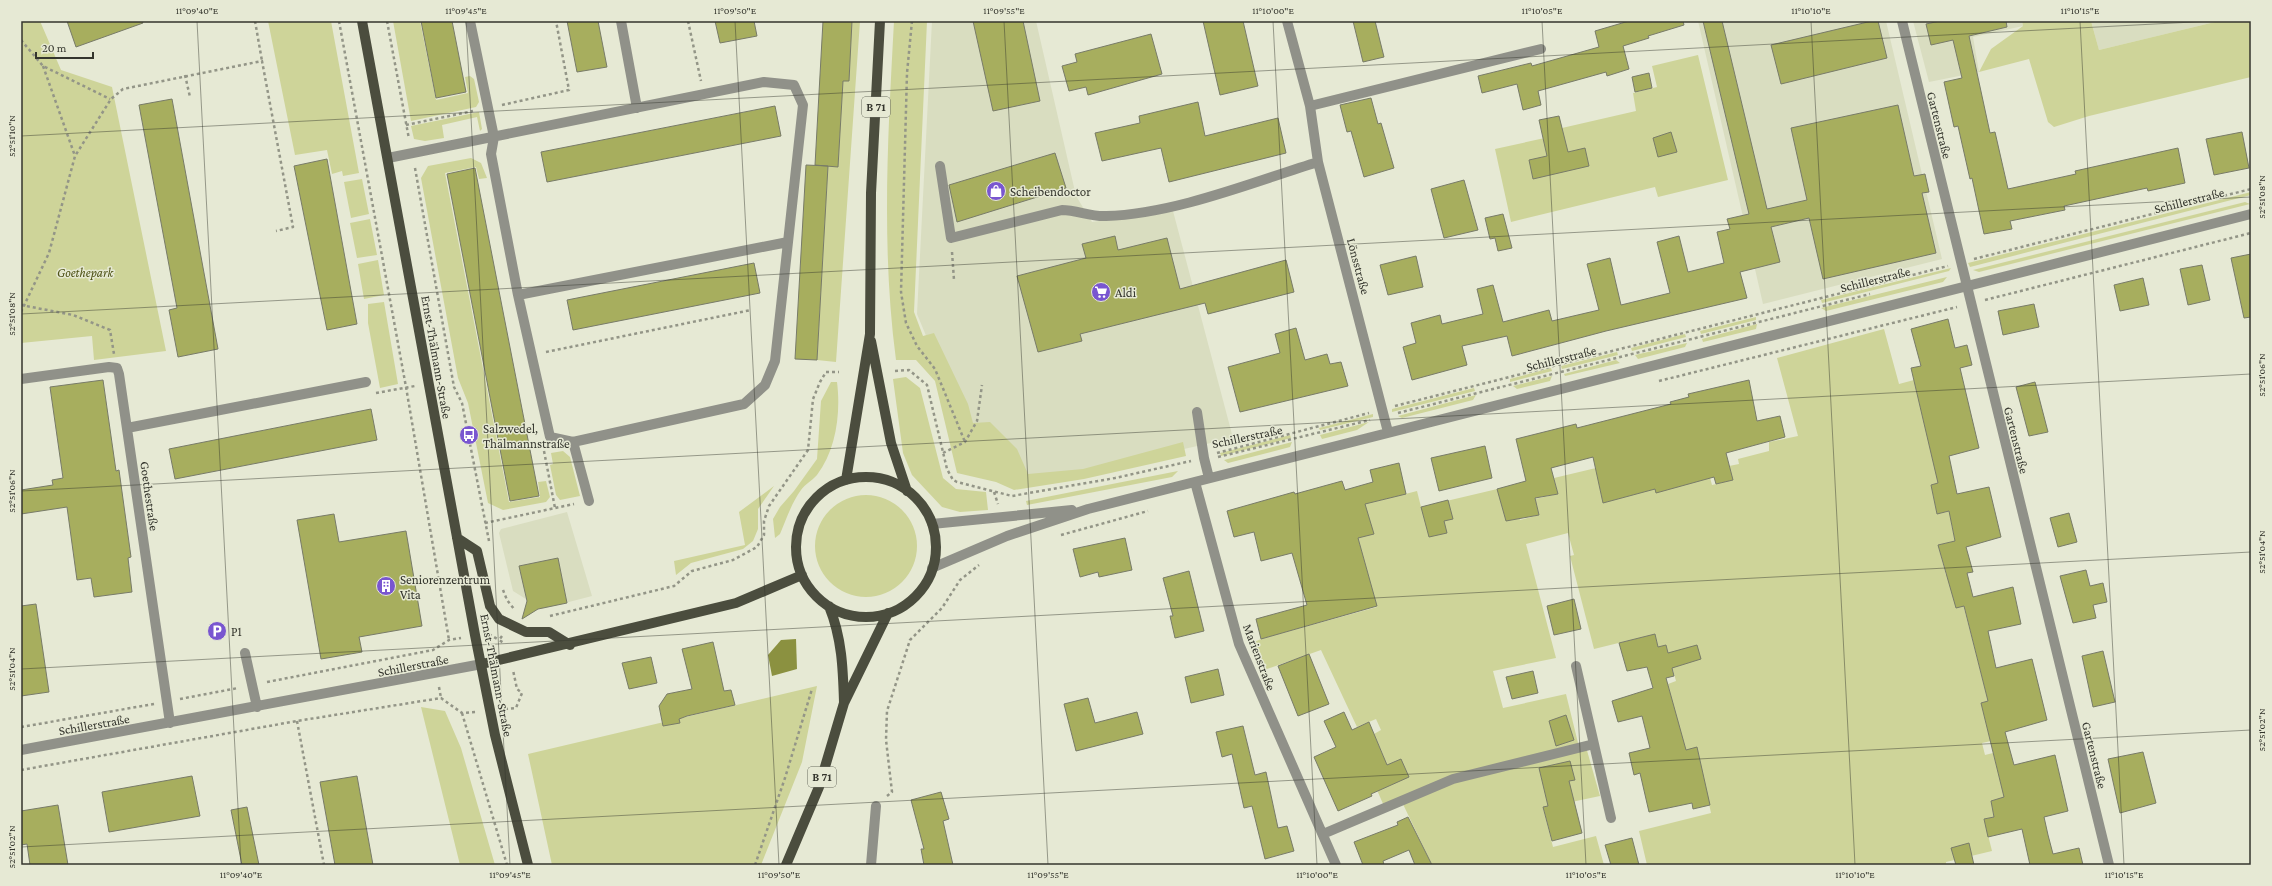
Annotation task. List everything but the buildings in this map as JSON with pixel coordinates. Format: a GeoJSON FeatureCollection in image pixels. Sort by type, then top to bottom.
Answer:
{"type":"FeatureCollection","features":[{"type":"Feature","properties":{"kind":"main road","name":"Ernst-Thälmann-Straße"},"geometry":{"type":"LineString","coordinates":[[362,21],[428,383],[495,735],[528,865]]}},
{"type":"Feature","properties":{"kind":"main road","name":"B 71"},"geometry":{"type":"LineString","coordinates":[[846,480],[870,334],[871,193],[880,21]]}},
{"type":"Feature","properties":{"kind":"main road","name":"B 71"},"geometry":{"type":"LineString","coordinates":[[870,334],[891,443],[907,491]]}},
{"type":"Feature","properties":{"kind":"main road","name":"B 71"},"geometry":{"type":"LineString","coordinates":[[867,477],[877,478],[888,481],[907,491],[922,506],[932,524],[935,546],[932,568],[922,588],[915,596],[888,613],[857,616],[838,611],[829,606],[815,595],[802,575],[796,550],[798,530],[801,520],[809,507],[827,489],[846,480],[867,477]]}},
{"type":"Feature","properties":{"kind":"main road"},"geometry":{"type":"LineString","coordinates":[[457,538],[477,552],[490,606],[499,619],[526,632],[549,632],[570,644]]}},
{"type":"Feature","properties":{"kind":"main road","name":"Schillerstraße"},"geometry":{"type":"LineString","coordinates":[[482,664],[736,603],[802,575]]}},
{"type":"Feature","properties":{"kind":"main road","name":"B 71"},"geometry":{"type":"LineString","coordinates":[[829,606],[838,626],[843,656],[844,703]]}},
{"type":"Feature","properties":{"kind":"main road","name":"B 71"},"geometry":{"type":"LineString","coordinates":[[786,865],[819,787],[844,703],[888,613]]}},
{"type":"Feature","properties":{"kind":"street"},"geometry":{"type":"LineString","coordinates":[[388,158],[412,154],[494,137],[637,108],[704,95],[764,82],[794,85],[803,105],[775,362],[765,385],[744,404],[573,442],[550,437],[518,295],[491,154],[494,137],[470,21]]}},
{"type":"Feature","properties":{"kind":"street"},"geometry":{"type":"LineString","coordinates":[[621,21],[637,108]]}},
{"type":"Feature","properties":{"kind":"street","name":"Lönsstraße"},"geometry":{"type":"LineString","coordinates":[[1287,21],[1310,106],[1318,162],[1388,432]]}},
{"type":"Feature","properties":{"kind":"street","name":"Gartenstraße"},"geometry":{"type":"LineString","coordinates":[[1902,21],[1960,263],[2109,865]]}},
{"type":"Feature","properties":{"kind":"street"},"geometry":{"type":"LineString","coordinates":[[1310,106],[1541,49]]}},
{"type":"Feature","properties":{"kind":"street"},"geometry":{"type":"LineString","coordinates":[[940,166],[951,238],[1062,210],[1075,210],[1106,216],[1149,211],[1192,201],[1318,162]]}},
{"type":"Feature","properties":{"kind":"street"},"geometry":{"type":"LineString","coordinates":[[932,568],[1007,536],[1088,509],[2251,214]]}},
{"type":"Feature","properties":{"kind":"street"},"geometry":{"type":"LineString","coordinates":[[518,295],[788,242]]}},
{"type":"Feature","properties":{"kind":"street"},"geometry":{"type":"LineString","coordinates":[[21,379],[109,367],[117,368]]}},
{"type":"Feature","properties":{"kind":"street","name":"Goethestraße"},"geometry":{"type":"LineString","coordinates":[[117,368],[170,723]]}},
{"type":"Feature","properties":{"kind":"street"},"geometry":{"type":"LineString","coordinates":[[127,428],[366,382]]}},
{"type":"Feature","properties":{"kind":"street"},"geometry":{"type":"LineString","coordinates":[[1197,412],[1204,458],[1209,478]]}},
{"type":"Feature","properties":{"kind":"street"},"geometry":{"type":"LineString","coordinates":[[573,442],[589,500]]}},
{"type":"Feature","properties":{"kind":"street","name":"Marienstraße"},"geometry":{"type":"LineString","coordinates":[[1195,482],[1239,644],[1336,865]]}},
{"type":"Feature","properties":{"kind":"street"},"geometry":{"type":"LineString","coordinates":[[932,524],[1088,509]]}},
{"type":"Feature","properties":{"kind":"street"},"geometry":{"type":"LineString","coordinates":[[246,653],[257,707]]}},
{"type":"Feature","properties":{"kind":"street","name":"Schillerstraße"},"geometry":{"type":"LineString","coordinates":[[21,750],[482,664]]}},
{"type":"Feature","properties":{"kind":"street"},"geometry":{"type":"LineString","coordinates":[[1576,666],[1611,818]]}},
{"type":"Feature","properties":{"kind":"street"},"geometry":{"type":"LineString","coordinates":[[1323,834],[1453,779],[1594,744]]}},
{"type":"Feature","properties":{"kind":"street"},"geometry":{"type":"LineString","coordinates":[[871,865],[876,806]]}},
{"type":"Feature","properties":{"kind":"path"},"geometry":{"type":"LineString","coordinates":[[255,21],[294,227],[276,232]]}},
{"type":"Feature","properties":{"kind":"path"},"geometry":{"type":"LineString","coordinates":[[21,727],[167,702],[433,650],[449,640],[406,387],[340,21]]}},
{"type":"Feature","properties":{"kind":"path","name":"Ernst-Thälmann-Straße"},"geometry":{"type":"LineString","coordinates":[[387,21],[454,387],[462,403],[489,543]]}},
{"type":"Feature","properties":{"kind":"path"},"geometry":{"type":"LineString","coordinates":[[406,124],[570,90],[556,21]]}},
{"type":"Feature","properties":{"kind":"path"},"geometry":{"type":"LineString","coordinates":[[688,21],[704,95]]}},
{"type":"Feature","properties":{"kind":"path"},"geometry":{"type":"LineString","coordinates":[[912,21],[907,73],[901,292],[906,323],[917,346],[936,369],[965,442]]}},
{"type":"Feature","properties":{"kind":"path"},"geometry":{"type":"LineString","coordinates":[[21,40],[43,66],[75,156]]}},
{"type":"Feature","properties":{"kind":"path"},"geometry":{"type":"LineString","coordinates":[[21,312],[22,305],[49,253],[75,156],[110,99],[123,89],[185,75],[262,61]]}},
{"type":"Feature","properties":{"kind":"path"},"geometry":{"type":"LineString","coordinates":[[43,66],[110,99]]}},
{"type":"Feature","properties":{"kind":"path"},"geometry":{"type":"LineString","coordinates":[[185,75],[190,97]]}},
{"type":"Feature","properties":{"kind":"path","name":"Schillerstraße"},"geometry":{"type":"LineString","coordinates":[[1204,458],[1222,457],[1383,413],[2251,189]]}},
{"type":"Feature","properties":{"kind":"path"},"geometry":{"type":"LineString","coordinates":[[1654,382],[2251,233]]}},
{"type":"Feature","properties":{"kind":"path"},"geometry":{"type":"LineString","coordinates":[[951,238],[954,280]]}},
{"type":"Feature","properties":{"kind":"path","name":"Schillerstraße"},"geometry":{"type":"LineString","coordinates":[[1204,458],[1218,452],[1877,292]]}},
{"type":"Feature","properties":{"kind":"path"},"geometry":{"type":"LineString","coordinates":[[22,305],[73,315],[110,330],[117,368]]}},
{"type":"Feature","properties":{"kind":"path"},"geometry":{"type":"LineString","coordinates":[[532,355],[751,310]]}},
{"type":"Feature","properties":{"kind":"path"},"geometry":{"type":"LineString","coordinates":[[895,371],[909,370],[927,385],[943,454],[953,480],[983,487],[994,492],[1012,496],[1033,493],[1116,478],[1204,458]]}},
{"type":"Feature","properties":{"kind":"path"},"geometry":{"type":"LineString","coordinates":[[546,617],[674,586],[692,571],[733,560],[746,555],[757,547],[764,535],[764,521],[769,506],[808,450],[813,399],[820,382],[826,372],[839,372]]}},
{"type":"Feature","properties":{"kind":"path"},"geometry":{"type":"LineString","coordinates":[[366,382],[368,394],[428,383]]}},
{"type":"Feature","properties":{"kind":"path"},"geometry":{"type":"LineString","coordinates":[[943,454],[965,442],[977,421],[982,384]]}},
{"type":"Feature","properties":{"kind":"path"},"geometry":{"type":"LineString","coordinates":[[994,492],[999,509]]}},
{"type":"Feature","properties":{"kind":"path"},"geometry":{"type":"LineString","coordinates":[[485,523],[589,500]]}},
{"type":"Feature","properties":{"kind":"path"},"geometry":{"type":"LineString","coordinates":[[1058,536],[1154,509]]}},
{"type":"Feature","properties":{"kind":"path"},"geometry":{"type":"LineString","coordinates":[[876,806],[892,792],[886,740],[887,711],[910,640],[942,608],[960,580],[983,562]]}},
{"type":"Feature","properties":{"kind":"path","name":"Ernst-Thälmann-Straße"},"geometry":{"type":"LineString","coordinates":[[501,585],[507,600],[517,613]]}},
{"type":"Feature","properties":{"kind":"path"},"geometry":{"type":"LineString","coordinates":[[504,633],[499,640],[507,645]]}},
{"type":"Feature","properties":{"kind":"path"},"geometry":{"type":"LineString","coordinates":[[433,650],[434,657]]}},
{"type":"Feature","properties":{"kind":"path"},"geometry":{"type":"LineString","coordinates":[[516,708],[522,693],[517,689]]}},
{"type":"Feature","properties":{"kind":"path"},"geometry":{"type":"LineString","coordinates":[[755,865],[785,778],[812,689]]}},
{"type":"Feature","properties":{"kind":"path"},"geometry":{"type":"LineString","coordinates":[[21,770],[297,721],[441,698],[462,713],[507,865]]}},
{"type":"Feature","properties":{"kind":"path"},"geometry":{"type":"LineString","coordinates":[[297,721],[324,865]]}},
{"type":"Feature","properties":{"kind":"shaded area"},"geometry":{"type":"Polygon","coordinates":[[[932,21],[1036,21],[1076,196],[1092,222],[1173,211],[1233,438],[1019,486],[962,422],[917,314],[932,21]]]}},
{"type":"Feature","properties":{"kind":"shaded area"},"geometry":{"type":"Polygon","coordinates":[[[1698,21],[1886,21],[1942,259],[1763,304],[1698,21]]]}},
{"type":"Feature","properties":{"kind":"shaded area"},"geometry":{"type":"Polygon","coordinates":[[[1913,21],[2022,21],[2023,26],[1973,37],[1979,72],[1929,82],[1913,21]]]}},
{"type":"Feature","properties":{"kind":"shaded area"},"geometry":{"type":"Polygon","coordinates":[[[2091,21],[2219,21],[2099,50],[2091,21]]]}},
{"type":"Feature","properties":{"kind":"shaded area"},"geometry":{"type":"Polygon","coordinates":[[[567,512],[592,596],[542,609],[513,591],[499,533],[501,529],[567,512]]]}},
{"type":"Feature","properties":{"kind":"shaded area"},"geometry":{"type":"Polygon","coordinates":[[[796,639],[797,669],[772,676],[768,655],[781,640],[796,639]]]}},
{"type":"Feature","properties":{"kind":"green space","name":"Goethepark"},"geometry":{"type":"Polygon","coordinates":[[[21,21],[40,21],[61,70],[112,87],[166,351],[94,360],[92,336],[21,343],[21,21]]]}},
{"type":"Feature","properties":{"kind":"green space"},"geometry":{"type":"Polygon","coordinates":[[[268,21],[331,21],[359,173],[343,176],[342,171],[332,174],[327,150],[295,155],[268,21]]]}},
{"type":"Feature","properties":{"kind":"green space"},"geometry":{"type":"Polygon","coordinates":[[[393,21],[420,21],[436,100],[468,93],[465,77],[470,76],[474,79],[479,102],[476,107],[411,121],[393,21]]]}},
{"type":"Feature","properties":{"kind":"green space"},"geometry":{"type":"Polygon","coordinates":[[[852,21],[860,21],[836,362],[817,360],[828,166],[838,166],[843,81],[849,81],[852,21]]]}},
{"type":"Feature","properties":{"kind":"green space"},"geometry":{"type":"Polygon","coordinates":[[[894,21],[927,21],[914,312],[923,336],[934,333],[968,404],[973,423],[990,422],[1017,449],[1028,474],[1083,469],[1183,442],[1186,456],[1084,479],[1014,490],[996,482],[957,473],[935,381],[916,360],[896,360],[891,318],[887,233],[888,148],[894,21]]]}},
{"type":"Feature","properties":{"kind":"green space"},"geometry":{"type":"Polygon","coordinates":[[[2022,21],[2091,21],[2099,50],[2219,21],[2251,21],[2251,77],[2089,116],[2054,127],[2048,122],[2029,59],[1979,72],[1991,49],[2023,26],[2022,21]]]}},
{"type":"Feature","properties":{"kind":"green space"},"geometry":{"type":"Polygon","coordinates":[[[1698,55],[1728,180],[1658,197],[1655,187],[1511,222],[1495,149],[1563,134],[1562,128],[1636,111],[1633,93],[1657,87],[1652,66],[1698,55]]]}},
{"type":"Feature","properties":{"kind":"green space"},"geometry":{"type":"Polygon","coordinates":[[[479,112],[482,129],[480,131],[477,117],[442,125],[444,138],[425,141],[414,139],[411,126],[479,112]]]}},
{"type":"Feature","properties":{"kind":"green space"},"geometry":{"type":"Polygon","coordinates":[[[471,158],[481,163],[487,178],[479,179],[476,167],[445,173],[509,502],[540,497],[538,482],[546,481],[550,497],[546,502],[503,510],[488,503],[468,403],[458,378],[421,178],[428,166],[471,158]]]}},
{"type":"Feature","properties":{"kind":"green space"},"geometry":{"type":"Polygon","coordinates":[[[362,179],[369,214],[351,218],[344,182],[362,179]]]}},
{"type":"Feature","properties":{"kind":"green space"},"geometry":{"type":"Polygon","coordinates":[[[2251,192],[2251,195],[1970,267],[1968,263],[2251,192]]]}},
{"type":"Feature","properties":{"kind":"green space"},"geometry":{"type":"Polygon","coordinates":[[[2245,202],[2250,204],[1979,272],[1973,270],[2245,202]]]}},
{"type":"Feature","properties":{"kind":"green space"},"geometry":{"type":"Polygon","coordinates":[[[370,219],[377,255],[357,258],[350,223],[370,219]]]}},
{"type":"Feature","properties":{"kind":"green space"},"geometry":{"type":"Polygon","coordinates":[[[378,260],[384,295],[364,299],[358,264],[378,260]]]}},
{"type":"Feature","properties":{"kind":"green space"},"geometry":{"type":"Polygon","coordinates":[[[1951,268],[1949,271],[1822,303],[1821,300],[1951,268]]]}},
{"type":"Feature","properties":{"kind":"green space"},"geometry":{"type":"Polygon","coordinates":[[[1947,277],[1943,282],[1826,311],[1821,308],[1947,277]]]}},
{"type":"Feature","properties":{"kind":"green space"},"geometry":{"type":"Polygon","coordinates":[[[384,302],[398,384],[380,388],[368,323],[368,304],[384,302]]]}},
{"type":"Feature","properties":{"kind":"green space"},"geometry":{"type":"Polygon","coordinates":[[[1756,317],[1756,320],[1701,334],[1700,331],[1756,317]]]}},
{"type":"Feature","properties":{"kind":"green space"},"geometry":{"type":"Polygon","coordinates":[[[1757,324],[1756,329],[1703,342],[1702,339],[1757,324]]]}},
{"type":"Feature","properties":{"kind":"green space"},"geometry":{"type":"Polygon","coordinates":[[[1884,329],[1899,384],[1914,380],[1939,483],[1931,485],[1937,514],[1956,510],[1960,520],[1951,523],[1955,541],[1938,545],[1946,575],[1955,573],[1988,701],[1981,703],[1991,741],[1982,743],[1985,755],[1993,753],[2005,797],[1991,801],[1994,817],[1984,819],[1992,851],[1946,862],[1946,865],[1647,865],[1639,831],[1711,813],[1697,748],[1684,751],[1668,684],[1676,681],[1666,645],[1658,647],[1655,634],[1594,649],[1570,556],[1574,555],[1568,533],[1526,544],[1556,658],[1493,671],[1503,708],[1566,694],[1579,747],[1467,774],[1384,806],[1366,765],[1384,757],[1374,734],[1381,730],[1376,719],[1357,727],[1321,650],[1264,670],[1252,643],[1261,639],[1377,607],[1349,505],[1378,501],[1417,491],[1421,507],[1510,486],[1520,520],[1539,515],[1535,499],[1558,494],[1554,478],[1596,468],[1603,503],[1709,474],[1712,485],[1733,480],[1729,466],[1739,464],[1738,459],[1769,451],[1769,442],[1798,436],[1777,358],[1884,329]]]}},
{"type":"Feature","properties":{"kind":"green space"},"geometry":{"type":"Polygon","coordinates":[[[1685,334],[1686,337],[1632,351],[1631,348],[1685,334]]]}},
{"type":"Feature","properties":{"kind":"green space"},"geometry":{"type":"Polygon","coordinates":[[[1687,343],[1685,347],[1638,359],[1635,355],[1687,343]]]}},
{"type":"Feature","properties":{"kind":"green space"},"geometry":{"type":"Polygon","coordinates":[[[1617,352],[1618,355],[1562,369],[1561,366],[1617,352]]]}},
{"type":"Feature","properties":{"kind":"green space"},"geometry":{"type":"Polygon","coordinates":[[[1616,360],[1620,363],[1565,376],[1564,374],[1616,360]]]}},
{"type":"Feature","properties":{"kind":"green space"},"geometry":{"type":"Polygon","coordinates":[[[1551,368],[1552,371],[1510,382],[1510,379],[1551,368]]]}},
{"type":"Feature","properties":{"kind":"green space"},"geometry":{"type":"Polygon","coordinates":[[[1552,376],[1550,381],[1517,389],[1513,386],[1552,376]]]}},
{"type":"Feature","properties":{"kind":"green space"},"geometry":{"type":"Polygon","coordinates":[[[906,377],[920,388],[943,478],[956,489],[986,492],[988,510],[960,512],[942,507],[912,475],[903,453],[893,379],[906,377]]]}},
{"type":"Feature","properties":{"kind":"green space"},"geometry":{"type":"Polygon","coordinates":[[[831,382],[837,382],[838,394],[836,431],[833,443],[829,454],[817,475],[801,490],[789,511],[780,534],[775,538],[773,519],[780,507],[794,491],[817,459],[821,401],[831,382]]]}},
{"type":"Feature","properties":{"kind":"green space"},"geometry":{"type":"Polygon","coordinates":[[[1474,388],[1475,391],[1392,412],[1392,409],[1474,388]]]}},
{"type":"Feature","properties":{"kind":"green space"},"geometry":{"type":"Polygon","coordinates":[[[1476,395],[1473,400],[1402,418],[1398,416],[1476,395]]]}},
{"type":"Feature","properties":{"kind":"green space"},"geometry":{"type":"Polygon","coordinates":[[[1373,414],[1373,417],[1320,430],[1319,428],[1373,414]]]}},
{"type":"Feature","properties":{"kind":"green space"},"geometry":{"type":"Polygon","coordinates":[[[1369,422],[1357,430],[1322,439],[1320,435],[1369,422]]]}},
{"type":"Feature","properties":{"kind":"green space"},"geometry":{"type":"Polygon","coordinates":[[[1290,435],[1291,438],[1221,456],[1220,453],[1290,435]]]}},
{"type":"Feature","properties":{"kind":"green space"},"geometry":{"type":"Polygon","coordinates":[[[1292,442],[1290,447],[1228,463],[1224,460],[1292,442]]]}},
{"type":"Feature","properties":{"kind":"green space"},"geometry":{"type":"Polygon","coordinates":[[[563,451],[570,457],[580,496],[560,500],[556,495],[550,465],[553,464],[551,453],[563,451]]]}},
{"type":"Feature","properties":{"kind":"green space"},"geometry":{"type":"Polygon","coordinates":[[[1178,471],[1172,477],[1027,505],[1026,501],[1178,471]]]}},
{"type":"Feature","properties":{"kind":"green space"},"geometry":{"type":"Polygon","coordinates":[[[774,486],[758,509],[758,529],[753,541],[743,549],[691,563],[676,575],[674,561],[745,545],[739,512],[774,486]]]}},
{"type":"Feature","properties":{"kind":"green space"},"geometry":{"type":"Polygon","coordinates":[[[866,495],[886,498],[895,503],[909,517],[914,526],[917,546],[914,566],[909,575],[895,589],[886,594],[866,597],[846,594],[837,589],[823,575],[818,566],[815,546],[818,526],[823,517],[837,503],[846,498],[866,495]]]}},
{"type":"Feature","properties":{"kind":"green space"},"geometry":{"type":"Polygon","coordinates":[[[817,686],[802,762],[761,865],[552,865],[528,754],[817,686]]]}},
{"type":"Feature","properties":{"kind":"green space"},"geometry":{"type":"Polygon","coordinates":[[[421,707],[445,711],[461,748],[495,865],[460,865],[421,707]]]}},
{"type":"Feature","properties":{"kind":"green space"},"geometry":{"type":"Polygon","coordinates":[[[1586,747],[1600,796],[1543,808],[1553,847],[1596,836],[1604,865],[1432,865],[1402,802],[1430,789],[1586,747]]]}},
{"type":"Feature","properties":{"kind":"place","name":"Scheibendoctor"},"geometry":{"type":"Point","coordinates":[996,191]}},
{"type":"Feature","properties":{"kind":"place","name":"Aldi"},"geometry":{"type":"Point","coordinates":[1101,292]}},
{"type":"Feature","properties":{"kind":"place","name":"Salzwedel, Thälmannstraße"},"geometry":{"type":"Point","coordinates":[469,435]}},
{"type":"Feature","properties":{"kind":"place","name":"Seniorenzentrum Vita"},"geometry":{"type":"Point","coordinates":[386,586]}},
{"type":"Feature","properties":{"kind":"place","name":"P1"},"geometry":{"type":"Point","coordinates":[217,631]}}]}
